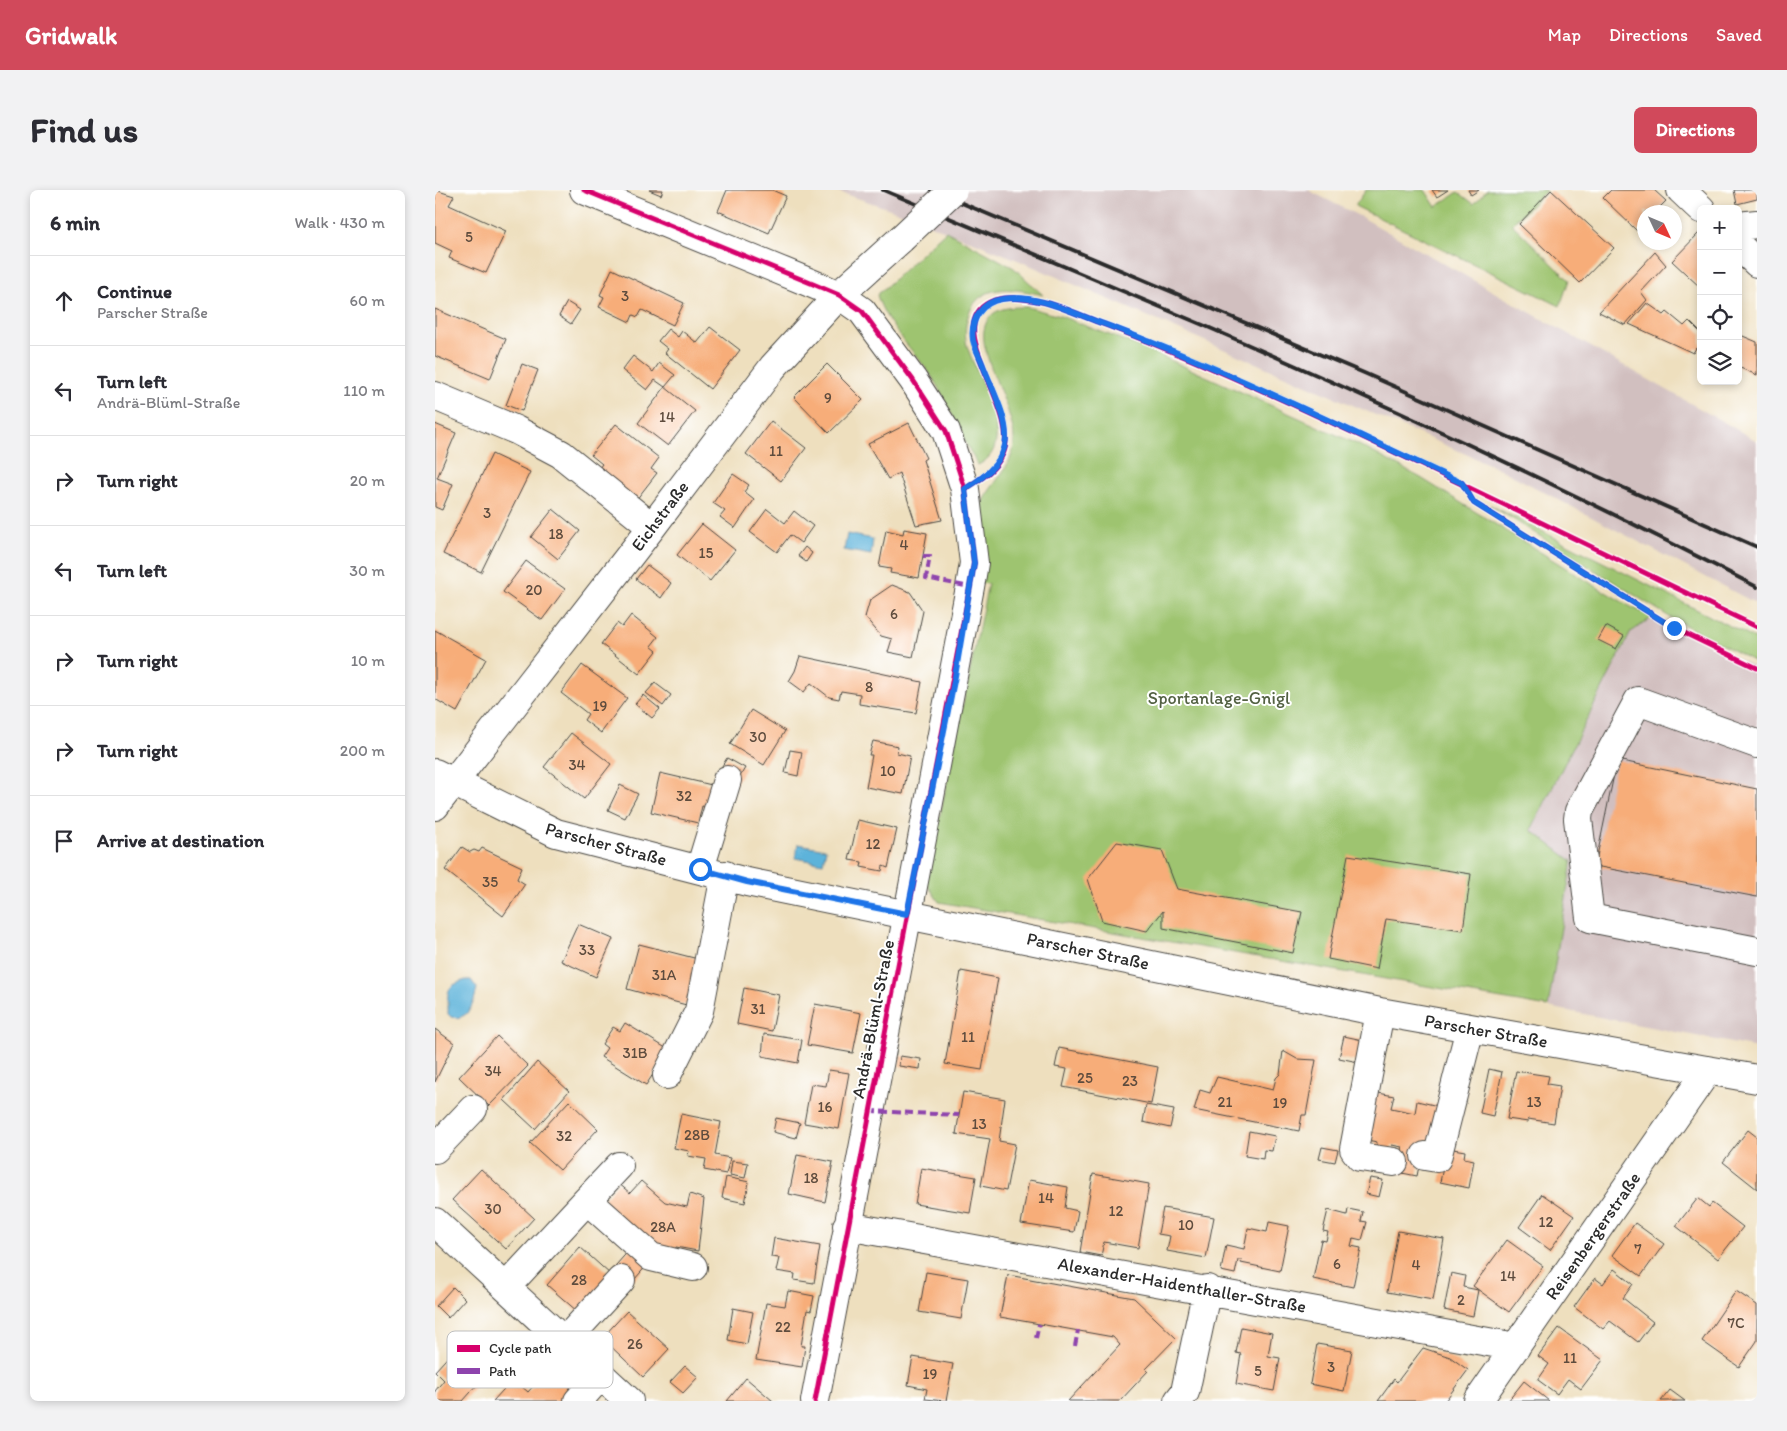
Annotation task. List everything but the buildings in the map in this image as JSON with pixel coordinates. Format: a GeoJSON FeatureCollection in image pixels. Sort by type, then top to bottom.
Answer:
{"type":"FeatureCollection","features":[{"type":"Feature","properties":{"kind":"street","name":"Andrä-Blüml-Straße"},"geometry":{"type":"LineString","coordinates":[[583,190],[839,296],[862,311],[913,380],[946,431],[965,489],[974,563],[955,676],[907,914],[815,1401]]}},
{"type":"Feature","properties":{"kind":"street","name":"Eichstraße"},"geometry":{"type":"LineString","coordinates":[[435,806],[444,778],[652,527],[773,366],[839,296],[953,190]]}},
{"type":"Feature","properties":{"kind":"street"},"geometry":{"type":"LineString","coordinates":[[1681,190],[1697,205]]}},
{"type":"Feature","properties":{"kind":"street"},"geometry":{"type":"LineString","coordinates":[[1742,226],[1757,224]]}},
{"type":"Feature","properties":{"kind":"street"},"geometry":{"type":"LineString","coordinates":[[1742,249],[1757,263]]}},
{"type":"Feature","properties":{"kind":"street"},"geometry":{"type":"LineString","coordinates":[[435,396],[516,430],[561,454],[652,527]]}},
{"type":"Feature","properties":{"kind":"street"},"geometry":{"type":"LineString","coordinates":[[1757,744],[1638,701],[1579,810],[1578,819],[1590,918],[1757,951]]}},
{"type":"Feature","properties":{"kind":"street","name":"Parscher Straße"},"geometry":{"type":"LineString","coordinates":[[444,778],[556,834],[712,872],[1380,1012],[1757,1079]]}},
{"type":"Feature","properties":{"kind":"street"},"geometry":{"type":"LineString","coordinates":[[667,1075],[699,1011],[712,872],[727,780]]}},
{"type":"Feature","properties":{"kind":"street"},"geometry":{"type":"LineString","coordinates":[[1380,1012],[1354,1149],[1360,1157],[1394,1162]]}},
{"type":"Feature","properties":{"kind":"street"},"geometry":{"type":"LineString","coordinates":[[1425,1156],[1437,1158],[1469,1028]]}},
{"type":"Feature","properties":{"kind":"street","name":"Reisenbergerstraße"},"geometry":{"type":"LineString","coordinates":[[1478,1401],[1708,1070]]}},
{"type":"Feature","properties":{"kind":"street"},"geometry":{"type":"LineString","coordinates":[[435,1149],[473,1109]]}},
{"type":"Feature","properties":{"kind":"street"},"geometry":{"type":"LineString","coordinates":[[505,1288],[619,1166]]}},
{"type":"Feature","properties":{"kind":"street"},"geometry":{"type":"LineString","coordinates":[[587,1200],[651,1256],[693,1267]]}},
{"type":"Feature","properties":{"kind":"street"},"geometry":{"type":"LineString","coordinates":[[435,1222],[552,1331]]}},
{"type":"Feature","properties":{"kind":"street","name":"Alexander-Haidenthaller-Straße"},"geometry":{"type":"LineString","coordinates":[[847,1226],[1207,1289],[1516,1347]]}},
{"type":"Feature","properties":{"kind":"street"},"geometry":{"type":"LineString","coordinates":[[574,1331],[621,1280]]}},
{"type":"Feature","properties":{"kind":"street"},"geometry":{"type":"LineString","coordinates":[[1178,1401],[1185,1392],[1207,1289]]}},
{"type":"Feature","properties":{"kind":"street"},"geometry":{"type":"LineString","coordinates":[[613,1386],[629,1401]]}},
{"type":"Feature","properties":{"kind":"street"},"geometry":{"type":"LineString","coordinates":[[578,1401],[590,1388]]}},
{"type":"Feature","properties":{"kind":"shaded area"},"geometry":{"type":"Polygon","coordinates":[[[833,190],[1308,190],[1365,219],[1757,441],[1757,604],[1498,468],[1013,258],[893,210],[833,190]]]}},
{"type":"Feature","properties":{"kind":"shaded area"},"geometry":{"type":"Polygon","coordinates":[[[1653,617],[1757,668],[1757,1048],[1548,1007],[1572,861],[1531,830],[1631,632],[1653,617]]]}},
{"type":"Feature","properties":{"kind":"green space"},"geometry":{"type":"Polygon","coordinates":[[[1366,190],[1425,190],[1436,207],[1458,192],[1474,204],[1487,190],[1547,190],[1512,224],[1569,280],[1560,306],[1355,206],[1366,190]]]}},
{"type":"Feature","properties":{"kind":"green space"},"geometry":{"type":"Polygon","coordinates":[[[946,231],[1014,268],[1043,295],[1013,290],[993,291],[977,300],[967,318],[967,346],[986,391],[996,426],[996,442],[990,455],[978,465],[932,377],[887,317],[877,295],[946,231]]]}},
{"type":"Feature","properties":{"kind":"green space","name":"Sportanlage-Gnigl"},"geometry":{"type":"Polygon","coordinates":[[[1027,307],[1060,316],[1141,347],[1357,444],[1421,478],[1587,581],[1631,607],[1653,617],[1631,632],[1531,830],[1572,861],[1548,1007],[939,902],[926,883],[988,584],[980,583],[985,550],[982,504],[1008,464],[1014,439],[1008,411],[986,350],[985,326],[992,315],[1002,309],[1027,307]]]}},
{"type":"Feature","properties":{"kind":"green space"},"geometry":{"type":"Polygon","coordinates":[[[1490,505],[1757,640],[1757,663],[1668,616],[1490,505]]]}},
{"type":"Feature","properties":{"kind":"water"},"geometry":{"type":"Polygon","coordinates":[[[847,534],[873,539],[871,555],[844,550],[847,534]]]}},
{"type":"Feature","properties":{"kind":"water"},"geometry":{"type":"Polygon","coordinates":[[[798,844],[826,849],[823,863],[795,858],[798,844]]]}},
{"type":"Feature","properties":{"kind":"water"},"geometry":{"type":"Polygon","coordinates":[[[471,980],[477,988],[470,1010],[457,1018],[451,1017],[448,1014],[448,992],[453,985],[471,980]]]}},
{"type":"Feature","properties":{"kind":"railway"},"geometry":{"type":"LineString","coordinates":[[883,190],[1203,325],[1343,387],[1551,484],[1757,587]]}},
{"type":"Feature","properties":{"kind":"railway"},"geometry":{"type":"LineString","coordinates":[[931,190],[1364,373],[1757,547]]}},
{"type":"Feature","properties":{"kind":"marked path"},"geometry":{"type":"LineString","coordinates":[[923,556],[930,556],[926,578],[970,587]]}},
{"type":"Feature","properties":{"kind":"marked path"},"geometry":{"type":"LineString","coordinates":[[869,1111],[959,1115]]}},
{"type":"Feature","properties":{"kind":"marked path"},"geometry":{"type":"LineString","coordinates":[[1036,1338],[1039,1324]]}},
{"type":"Feature","properties":{"kind":"marked path"},"geometry":{"type":"LineString","coordinates":[[1075,1346],[1078,1330]]}},
{"type":"Feature","properties":{"kind":"cycle path"},"geometry":{"type":"LineString","coordinates":[[584,190],[839,295],[862,311],[913,380],[946,431],[965,489],[974,563],[815,1401]]}},
{"type":"Feature","properties":{"kind":"cycle path"},"geometry":{"type":"LineString","coordinates":[[965,489],[992,470],[1000,460],[1006,437],[1002,416],[977,349],[974,330],[977,313],[990,302],[996,300],[1016,298],[1037,301],[1064,308],[1254,387],[1444,475],[1757,627]]}},
{"type":"Feature","properties":{"kind":"cycle path"},"geometry":{"type":"LineString","coordinates":[[1462,483],[1474,503],[1674,628],[1757,668]]}},
{"type":"Feature","properties":{"kind":"route"},"geometry":{"type":"LineString","coordinates":[[700,869],[747,882],[907,914],[955,676],[974,563],[965,489],[996,466],[1005,452],[1007,441],[1005,425],[997,399],[973,340],[974,324],[979,310],[990,302],[1004,298],[1045,302],[1156,343],[1462,483],[1474,503],[1674,628]]}}]}
